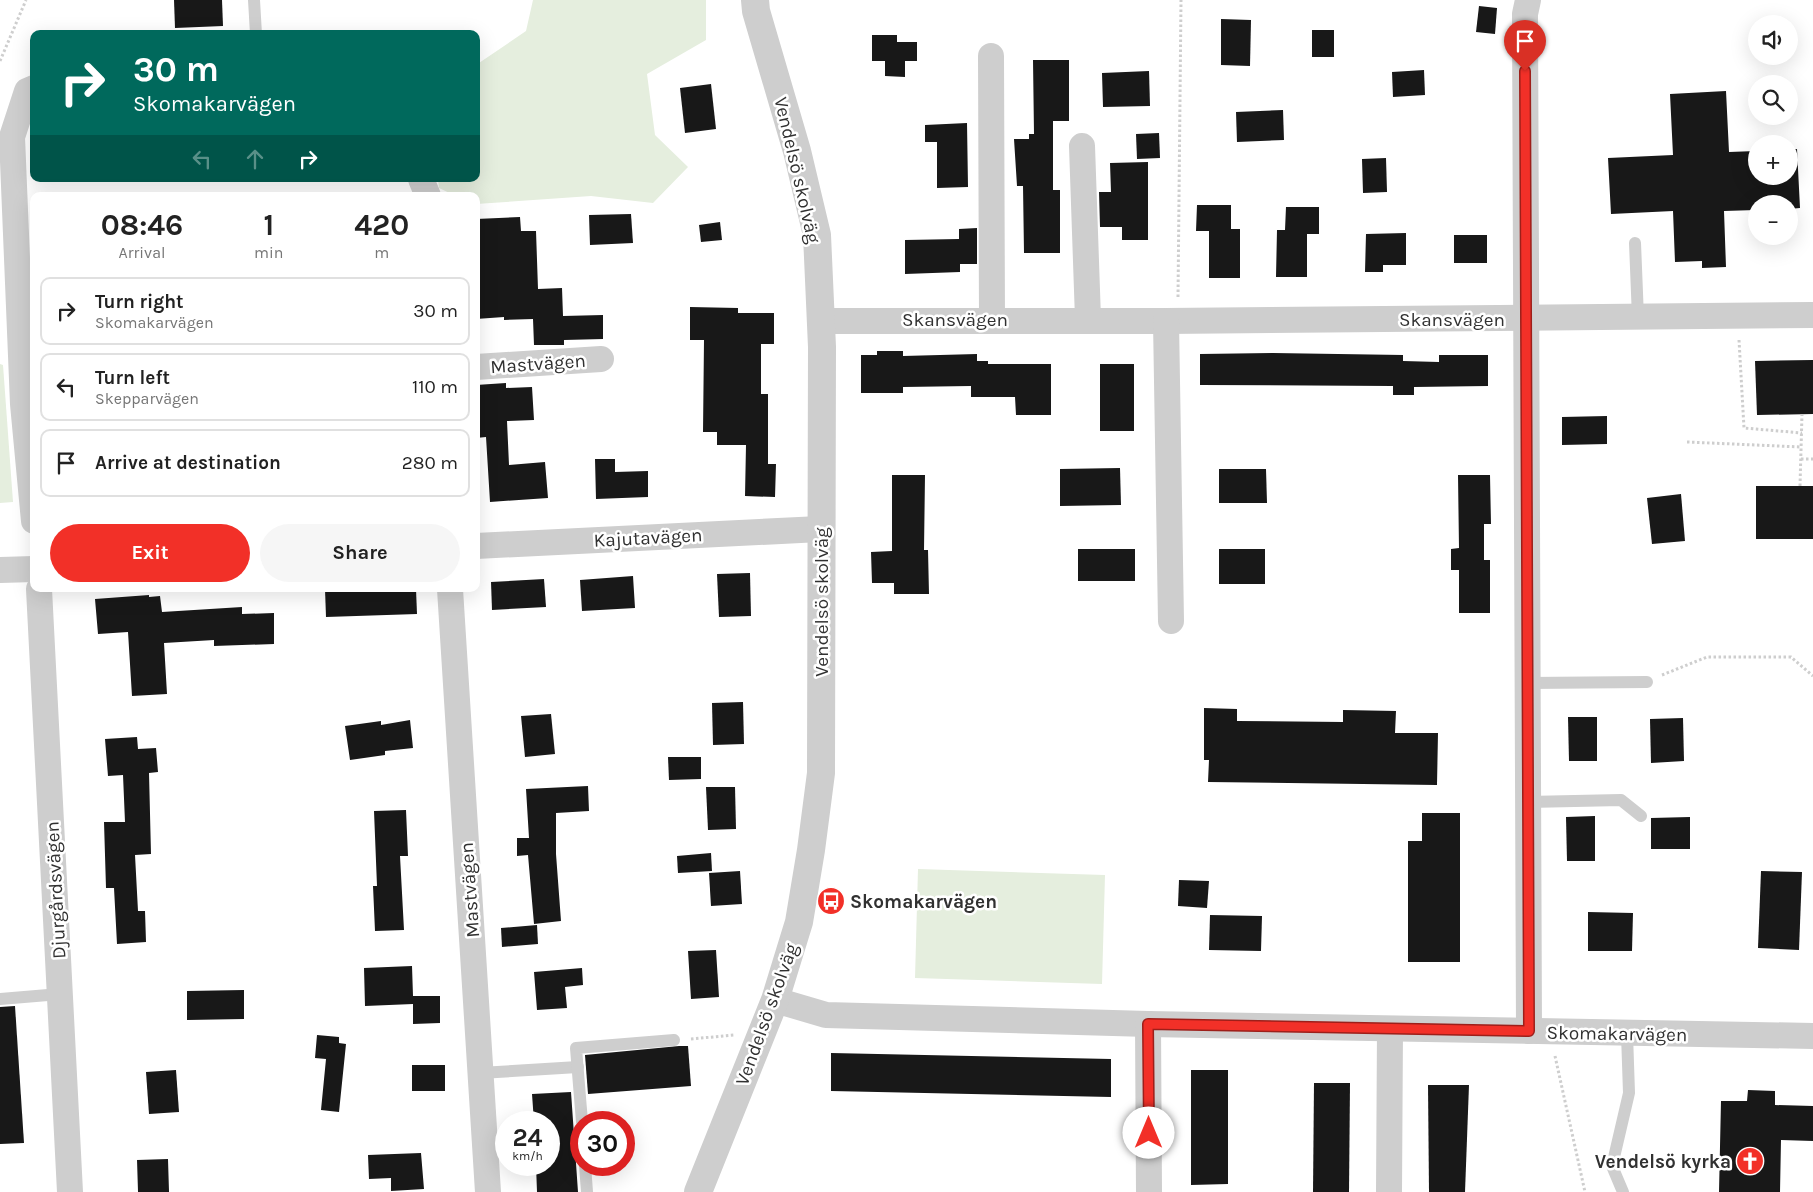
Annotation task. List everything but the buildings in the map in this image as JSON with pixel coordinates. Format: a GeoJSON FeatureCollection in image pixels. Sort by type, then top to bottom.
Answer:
{"type":"FeatureCollection","features":[{"type":"Feature","properties":{"kind":"street","name":"Vendelsö skolväg"},"geometry":{"type":"LineString","coordinates":[[698,1192],[775,1000],[799,922],[811,850],[820,773],[809,529],[821,321],[817,235],[797,151],[756,11],[755,0]]}},
{"type":"Feature","properties":{"kind":"street"},"geometry":{"type":"LineString","coordinates":[[1528,0],[1525,14],[1528,802],[1540,1031]]}},
{"type":"Feature","properties":{"kind":"street"},"geometry":{"type":"LineString","coordinates":[[991,56],[992,319]]}},
{"type":"Feature","properties":{"kind":"street"},"geometry":{"type":"LineString","coordinates":[[30,89],[27,90],[12,137],[23,404],[30,478]]}},
{"type":"Feature","properties":{"kind":"street"},"geometry":{"type":"LineString","coordinates":[[1082,146],[1088,319]]}},
{"type":"Feature","properties":{"kind":"street","name":"Skansvägen"},"geometry":{"type":"LineString","coordinates":[[821,321],[992,319],[1172,321],[1813,315]]}},
{"type":"Feature","properties":{"kind":"street"},"geometry":{"type":"LineString","coordinates":[[1171,622],[1172,321]]}},
{"type":"Feature","properties":{"kind":"street","name":"Mastvägen"},"geometry":{"type":"LineString","coordinates":[[480,367],[601,359]]}},
{"type":"Feature","properties":{"kind":"street","name":"Kajutavägen"},"geometry":{"type":"LineString","coordinates":[[480,546],[809,529]]}},
{"type":"Feature","properties":{"kind":"street"},"geometry":{"type":"LineString","coordinates":[[0,570],[30,569]]}},
{"type":"Feature","properties":{"kind":"street","name":"Djurgårdsvägen"},"geometry":{"type":"LineString","coordinates":[[39,592],[70,1192]]}},
{"type":"Feature","properties":{"kind":"street","name":"Mastvägen"},"geometry":{"type":"LineString","coordinates":[[450,592],[488,1192]]}},
{"type":"Feature","properties":{"kind":"street","name":"Skomakarvägen"},"geometry":{"type":"LineString","coordinates":[[775,1000],[826,1015],[1148,1024],[1813,1036]]}},
{"type":"Feature","properties":{"kind":"street"},"geometry":{"type":"LineString","coordinates":[[1148,1024],[1149,1192]]}},
{"type":"Feature","properties":{"kind":"street"},"geometry":{"type":"LineString","coordinates":[[1389,1192],[1390,1029]]}},
{"type":"Feature","properties":{"kind":"lane"},"geometry":{"type":"LineString","coordinates":[[254,0],[256,30]]}},
{"type":"Feature","properties":{"kind":"lane"},"geometry":{"type":"LineString","coordinates":[[1635,244],[1638,318]]}},
{"type":"Feature","properties":{"kind":"lane"},"geometry":{"type":"LineString","coordinates":[[1528,683],[1647,682]]}},
{"type":"Feature","properties":{"kind":"lane"},"geometry":{"type":"LineString","coordinates":[[1528,802],[1621,800],[1641,816]]}},
{"type":"Feature","properties":{"kind":"lane"},"geometry":{"type":"LineString","coordinates":[[0,999],[60,994]]}},
{"type":"Feature","properties":{"kind":"lane"},"geometry":{"type":"LineString","coordinates":[[1623,1192],[1612,1166],[1629,1093],[1627,1034]]}},
{"type":"Feature","properties":{"kind":"lane"},"geometry":{"type":"LineString","coordinates":[[581,1111],[576,1048],[674,1040]]}},
{"type":"Feature","properties":{"kind":"lane"},"geometry":{"type":"LineString","coordinates":[[480,1073],[578,1067]]}},
{"type":"Feature","properties":{"kind":"lane"},"geometry":{"type":"LineString","coordinates":[[586,1176],[587,1192]]}},
{"type":"Feature","properties":{"kind":"path"},"geometry":{"type":"LineString","coordinates":[[0,61],[26,0]]}},
{"type":"Feature","properties":{"kind":"path"},"geometry":{"type":"LineString","coordinates":[[1172,321],[1181,0]]}},
{"type":"Feature","properties":{"kind":"path"},"geometry":{"type":"LineString","coordinates":[[1737,317],[1744,428],[1802,433]]}},
{"type":"Feature","properties":{"kind":"path"},"geometry":{"type":"LineString","coordinates":[[1800,486],[1802,414]]}},
{"type":"Feature","properties":{"kind":"path"},"geometry":{"type":"LineString","coordinates":[[1687,442],[1801,447]]}},
{"type":"Feature","properties":{"kind":"path"},"geometry":{"type":"LineString","coordinates":[[1801,459],[1813,459]]}},
{"type":"Feature","properties":{"kind":"path"},"geometry":{"type":"LineString","coordinates":[[1647,682],[1708,656],[1791,657],[1813,676]]}},
{"type":"Feature","properties":{"kind":"path"},"geometry":{"type":"LineString","coordinates":[[674,1040],[735,1035],[740,1028]]}},
{"type":"Feature","properties":{"kind":"path"},"geometry":{"type":"LineString","coordinates":[[1540,1031],[1571,1136],[1585,1192]]}},
{"type":"Feature","properties":{"kind":"green space"},"geometry":{"type":"Polygon","coordinates":[[[533,0],[706,0],[706,40],[647,74],[655,135],[688,167],[653,203],[591,196],[480,204],[480,192],[448,192],[439,188],[438,182],[480,182],[480,62],[526,31],[533,0]]]}},
{"type":"Feature","properties":{"kind":"green space"},"geometry":{"type":"Polygon","coordinates":[[[0,364],[3,365],[13,502],[0,503],[0,364]]]}},
{"type":"Feature","properties":{"kind":"green space"},"geometry":{"type":"Polygon","coordinates":[[[918,869],[1105,875],[1102,984],[915,978],[918,869]]]}},
{"type":"Feature","properties":{"kind":"place","name":"Skomakarvägen"},"geometry":{"type":"Point","coordinates":[831,901]}},
{"type":"Feature","properties":{"kind":"place","name":"Vendelsö kyrka"},"geometry":{"type":"Point","coordinates":[1750,1161]}},
{"type":"Feature","properties":{"kind":"route"},"geometry":{"type":"LineString","coordinates":[[1149,1133],[1148,1024],[1529,1031],[1525,71]]}}]}
